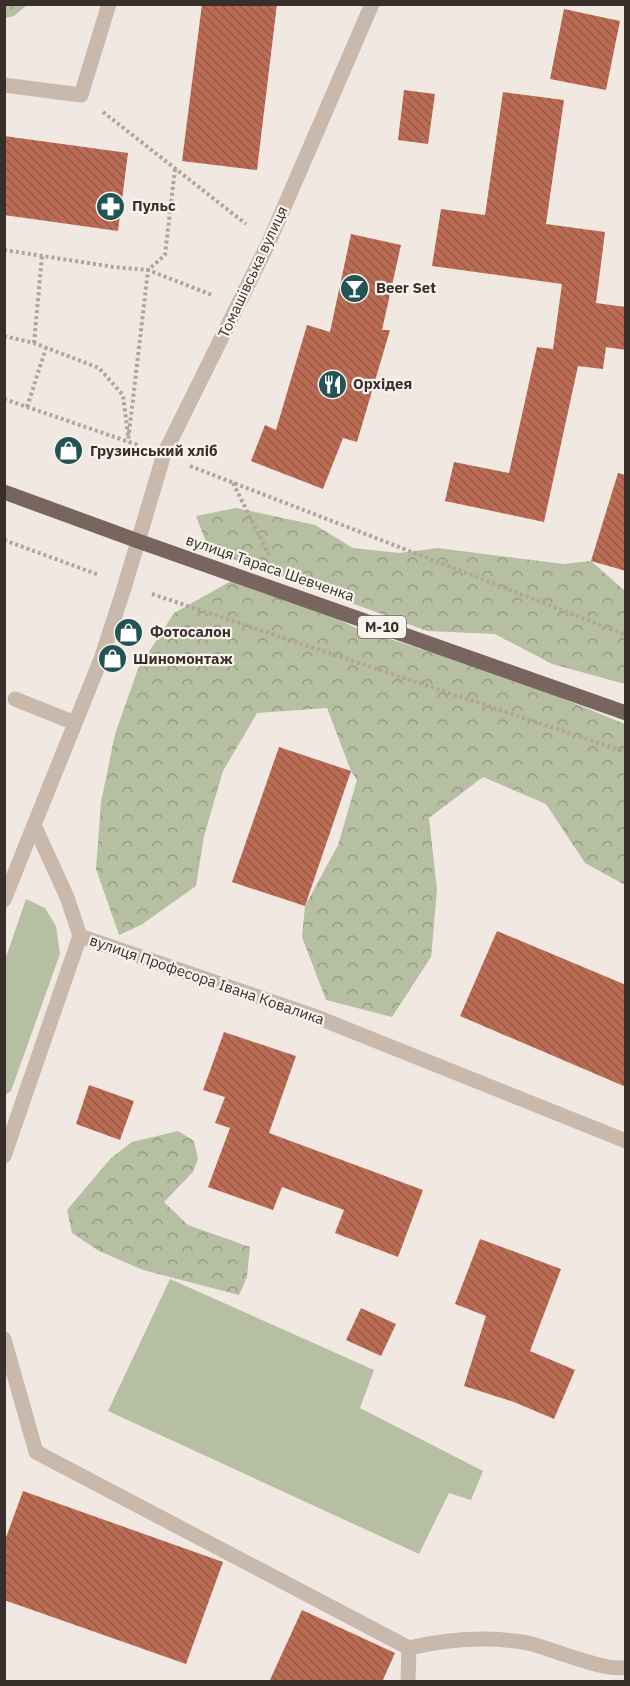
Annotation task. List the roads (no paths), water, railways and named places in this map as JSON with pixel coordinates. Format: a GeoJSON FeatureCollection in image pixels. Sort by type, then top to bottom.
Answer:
{"type":"FeatureCollection","features":[{"type":"Feature","properties":{"kind":"main road","name":"вулиця Тараса Шевченка"},"geometry":{"type":"LineString","coordinates":[[4,492],[626,713]]}},
{"type":"Feature","properties":{"kind":"street"},"geometry":{"type":"LineString","coordinates":[[4,85],[81,95],[109,4]]}},
{"type":"Feature","properties":{"kind":"street","name":"Томашівська вулиця"},"geometry":{"type":"LineString","coordinates":[[138,541],[164,454],[269,242],[372,4]]}},
{"type":"Feature","properties":{"kind":"street"},"geometry":{"type":"LineString","coordinates":[[4,900],[101,659],[138,541]]}},
{"type":"Feature","properties":{"kind":"street"},"geometry":{"type":"LineString","coordinates":[[15,699],[75,723]]}},
{"type":"Feature","properties":{"kind":"street","name":"вулиця Професора Івана Ковалика"},"geometry":{"type":"LineString","coordinates":[[34,825],[67,897],[80,936],[314,1016],[626,1141]]}},
{"type":"Feature","properties":{"kind":"street"},"geometry":{"type":"LineString","coordinates":[[4,1156],[10,1123],[80,936]]}},
{"type":"Feature","properties":{"kind":"street"},"geometry":{"type":"LineString","coordinates":[[4,1339],[36,1452],[410,1647],[436,1642],[485,1639],[528,1643],[596,1665],[619,1669],[626,1667]]}},
{"type":"Feature","properties":{"kind":"street"},"geometry":{"type":"LineString","coordinates":[[408,1682],[410,1647]]}},
{"type":"Feature","properties":{"kind":"place","name":"Пульс"},"geometry":{"type":"Point","coordinates":[111,206]}},
{"type":"Feature","properties":{"kind":"place","name":"Beer Set"},"geometry":{"type":"Point","coordinates":[355,288]}},
{"type":"Feature","properties":{"kind":"place","name":"Орхідея"},"geometry":{"type":"Point","coordinates":[332,384]}},
{"type":"Feature","properties":{"kind":"place","name":"Грузинський хліб"},"geometry":{"type":"Point","coordinates":[69,451]}},
{"type":"Feature","properties":{"kind":"place","name":"Фотосалон"},"geometry":{"type":"Point","coordinates":[129,632]}},
{"type":"Feature","properties":{"kind":"place","name":"Шиномонтаж"},"geometry":{"type":"Point","coordinates":[112,659]}}]}
